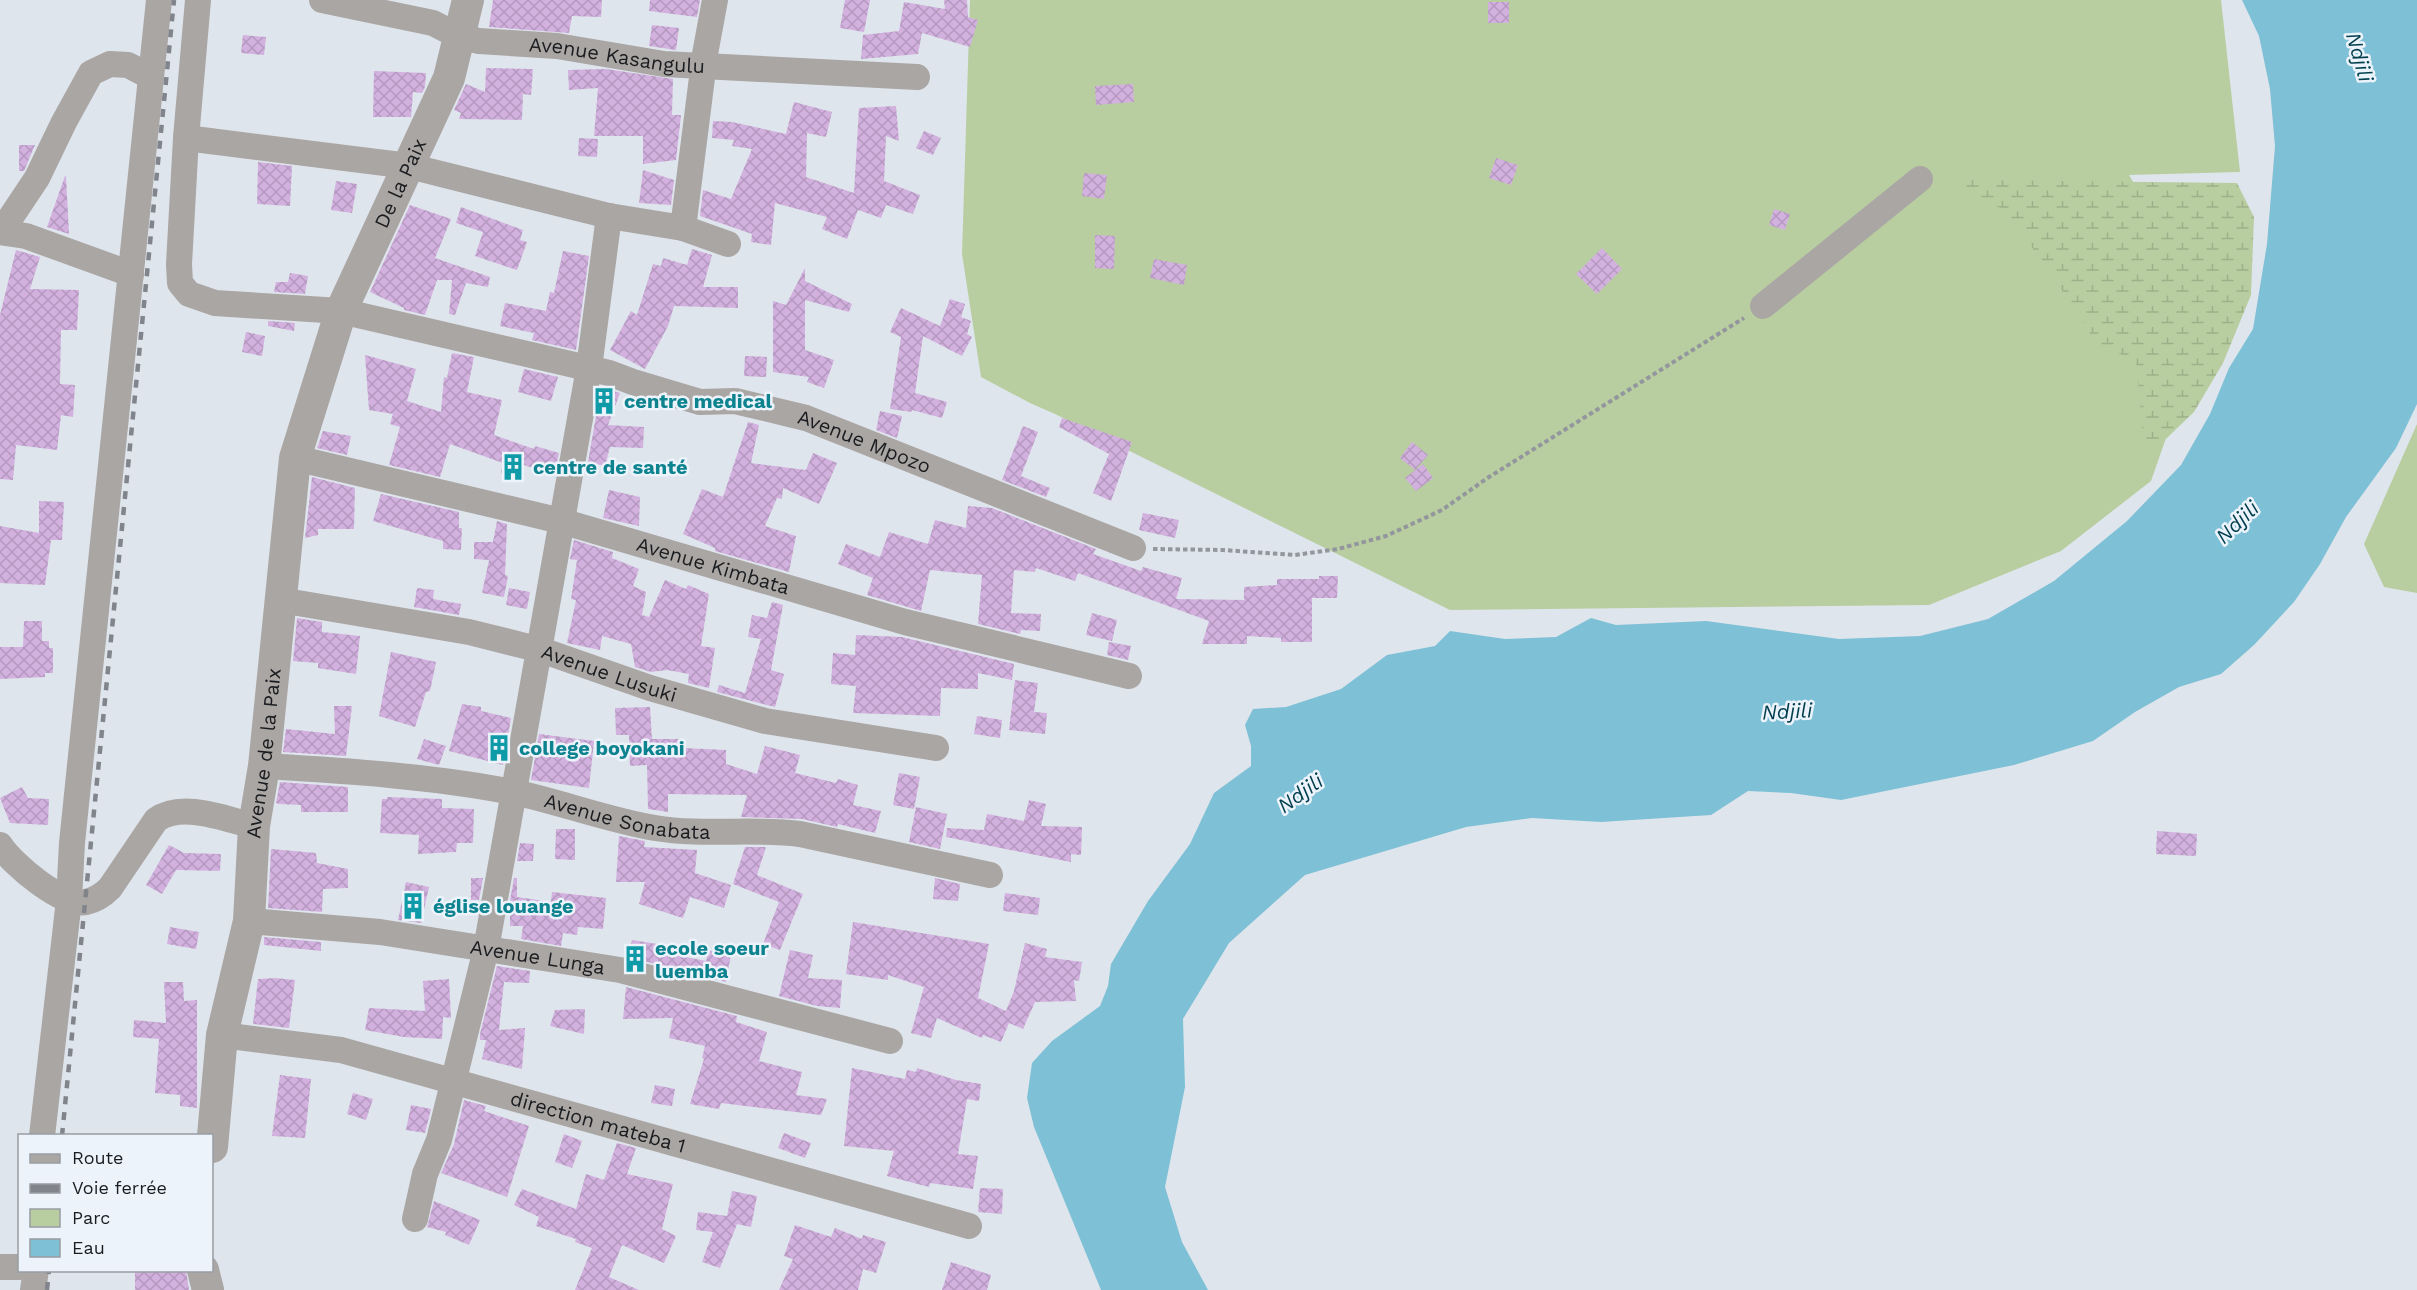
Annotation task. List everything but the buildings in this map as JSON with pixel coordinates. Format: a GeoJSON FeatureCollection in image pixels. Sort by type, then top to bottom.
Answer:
{"type":"FeatureCollection","features":[{"type":"Feature","properties":{"kind":"street"},"geometry":{"type":"LineString","coordinates":[[42,1134],[69,900],[72,843],[159,0]]}},
{"type":"Feature","properties":{"kind":"street"},"geometry":{"type":"LineString","coordinates":[[198,0],[186,138],[409,166],[609,216],[683,228],[728,244]]}},
{"type":"Feature","properties":{"kind":"street","name":"Avenue Kasangulu"},"geometry":{"type":"LineString","coordinates":[[322,0],[433,23],[460,36],[479,41],[557,46],[664,64],[704,68],[917,77]]}},
{"type":"Feature","properties":{"kind":"street","name":"De la Paix"},"geometry":{"type":"LineString","coordinates":[[326,363],[341,311],[449,78],[468,0]]}},
{"type":"Feature","properties":{"kind":"street"},"geometry":{"type":"LineString","coordinates":[[683,228],[715,0]]}},
{"type":"Feature","properties":{"kind":"street"},"geometry":{"type":"LineString","coordinates":[[131,274],[26,236],[1,232],[37,178],[91,73],[110,64],[128,65],[152,77]]}},
{"type":"Feature","properties":{"kind":"street","name":"Avenue Mpozo"},"geometry":{"type":"LineString","coordinates":[[186,138],[180,284],[189,294],[215,303],[341,311],[589,368],[700,402],[735,401],[806,418],[1133,548]]}},
{"type":"Feature","properties":{"kind":"street"},"geometry":{"type":"LineString","coordinates":[[1763,306],[1920,179]]}},
{"type":"Feature","properties":{"kind":"street"},"geometry":{"type":"LineString","coordinates":[[415,1219],[425,1174],[439,1140],[486,949],[513,792],[541,650],[561,521],[589,368],[609,216]]}},
{"type":"Feature","properties":{"kind":"street","name":"Avenue de la Paix"},"geometry":{"type":"LineString","coordinates":[[213,1136],[222,1035],[249,921],[254,826],[264,766],[295,458],[326,363]]}},
{"type":"Feature","properties":{"kind":"street","name":"Avenue Kimbata"},"geometry":{"type":"LineString","coordinates":[[295,458],[561,521],[905,622],[1129,676]]}},
{"type":"Feature","properties":{"kind":"street","name":"Avenue Lusuki"},"geometry":{"type":"LineString","coordinates":[[280,600],[469,632],[541,650],[731,713],[788,725],[936,748]]}},
{"type":"Feature","properties":{"kind":"street","name":"Avenue Sonabata"},"geometry":{"type":"LineString","coordinates":[[264,766],[384,774],[513,792],[656,828],[720,832],[774,831],[800,834],[990,875]]}},
{"type":"Feature","properties":{"kind":"street"},"geometry":{"type":"LineString","coordinates":[[0,845],[16,866],[69,900],[84,903],[104,894],[156,820],[166,813],[184,810],[254,826]]}},
{"type":"Feature","properties":{"kind":"street","name":"Avenue Lunga"},"geometry":{"type":"LineString","coordinates":[[249,921],[380,932],[620,970],[890,1041]]}},
{"type":"Feature","properties":{"kind":"street","name":"direction mateba 1"},"geometry":{"type":"LineString","coordinates":[[222,1035],[341,1050],[969,1227]]}},
{"type":"Feature","properties":{"kind":"street"},"geometry":{"type":"LineString","coordinates":[[0,1267],[18,1267]]}},
{"type":"Feature","properties":{"kind":"street"},"geometry":{"type":"LineString","coordinates":[[33,1290],[36,1272]]}},
{"type":"Feature","properties":{"kind":"street"},"geometry":{"type":"LineString","coordinates":[[203,1272],[208,1290]]}},
{"type":"Feature","properties":{"kind":"path"},"geometry":{"type":"LineString","coordinates":[[1133,548],[1223,550],[1295,555],[1338,549],[1386,536],[1442,510],[1489,477],[1763,306]]}},
{"type":"Feature","properties":{"kind":"green space"},"geometry":{"type":"Polygon","coordinates":[[[970,0],[2221,0],[2240,172],[2129,175],[2145,203],[2180,398],[2151,481],[2061,551],[1929,605],[1450,610],[981,377],[962,254],[970,0]]]}},
{"type":"Feature","properties":{"kind":"green space"},"geometry":{"type":"Polygon","coordinates":[[[1956,180],[2237,183],[2254,217],[2251,295],[2223,363],[2194,412],[2145,459],[2136,361],[2097,344],[2042,260],[2000,208],[1950,187],[1956,180]]]}},
{"type":"Feature","properties":{"kind":"green space"},"geometry":{"type":"Polygon","coordinates":[[[2417,424],[2417,593],[2384,587],[2364,544],[2417,424]]]}},
{"type":"Feature","properties":{"kind":"water","name":"Ndjili"},"geometry":{"type":"Polygon","coordinates":[[[2242,0],[2417,0],[2417,404],[2396,448],[2346,517],[2320,564],[2294,602],[2254,645],[2221,674],[2179,687],[2135,712],[2093,741],[2014,765],[1841,800],[1791,793],[1748,791],[1711,815],[1601,822],[1532,818],[1466,827],[1305,875],[1229,943],[1183,1019],[1185,1087],[1165,1187],[1182,1242],[1208,1290],[1101,1290],[1034,1127],[1027,1098],[1032,1063],[1052,1041],[1100,1006],[1108,986],[1111,964],[1148,901],[1190,844],[1214,793],[1251,766],[1251,746],[1245,725],[1253,709],[1286,707],[1341,689],[1387,655],[1435,646],[1450,631],[1505,639],[1556,637],[1591,618],[1616,625],[1706,621],[1839,639],[1920,636],[1988,619],[2054,581],[2127,521],[2181,465],[2210,414],[2229,368],[2253,329],[2267,244],[2275,146],[2270,89],[2259,36],[2242,0]]]}},
{"type":"Feature","properties":{"kind":"railway"},"geometry":{"type":"LineString","coordinates":[[62,1134],[174,0]]}},
{"type":"Feature","properties":{"kind":"railway"},"geometry":{"type":"LineString","coordinates":[[47,1290],[49,1272]]}},
{"type":"Feature","properties":{"kind":"place","name":"centre medical"},"geometry":{"type":"Point","coordinates":[604,401]}},
{"type":"Feature","properties":{"kind":"place","name":"centre de santé"},"geometry":{"type":"Point","coordinates":[513,467]}},
{"type":"Feature","properties":{"kind":"place","name":"college boyokani"},"geometry":{"type":"Point","coordinates":[499,748]}},
{"type":"Feature","properties":{"kind":"place","name":"église louange"},"geometry":{"type":"Point","coordinates":[413,906]}},
{"type":"Feature","properties":{"kind":"place","name":"ecole soeur luemba"},"geometry":{"type":"Point","coordinates":[635,959]}}]}
